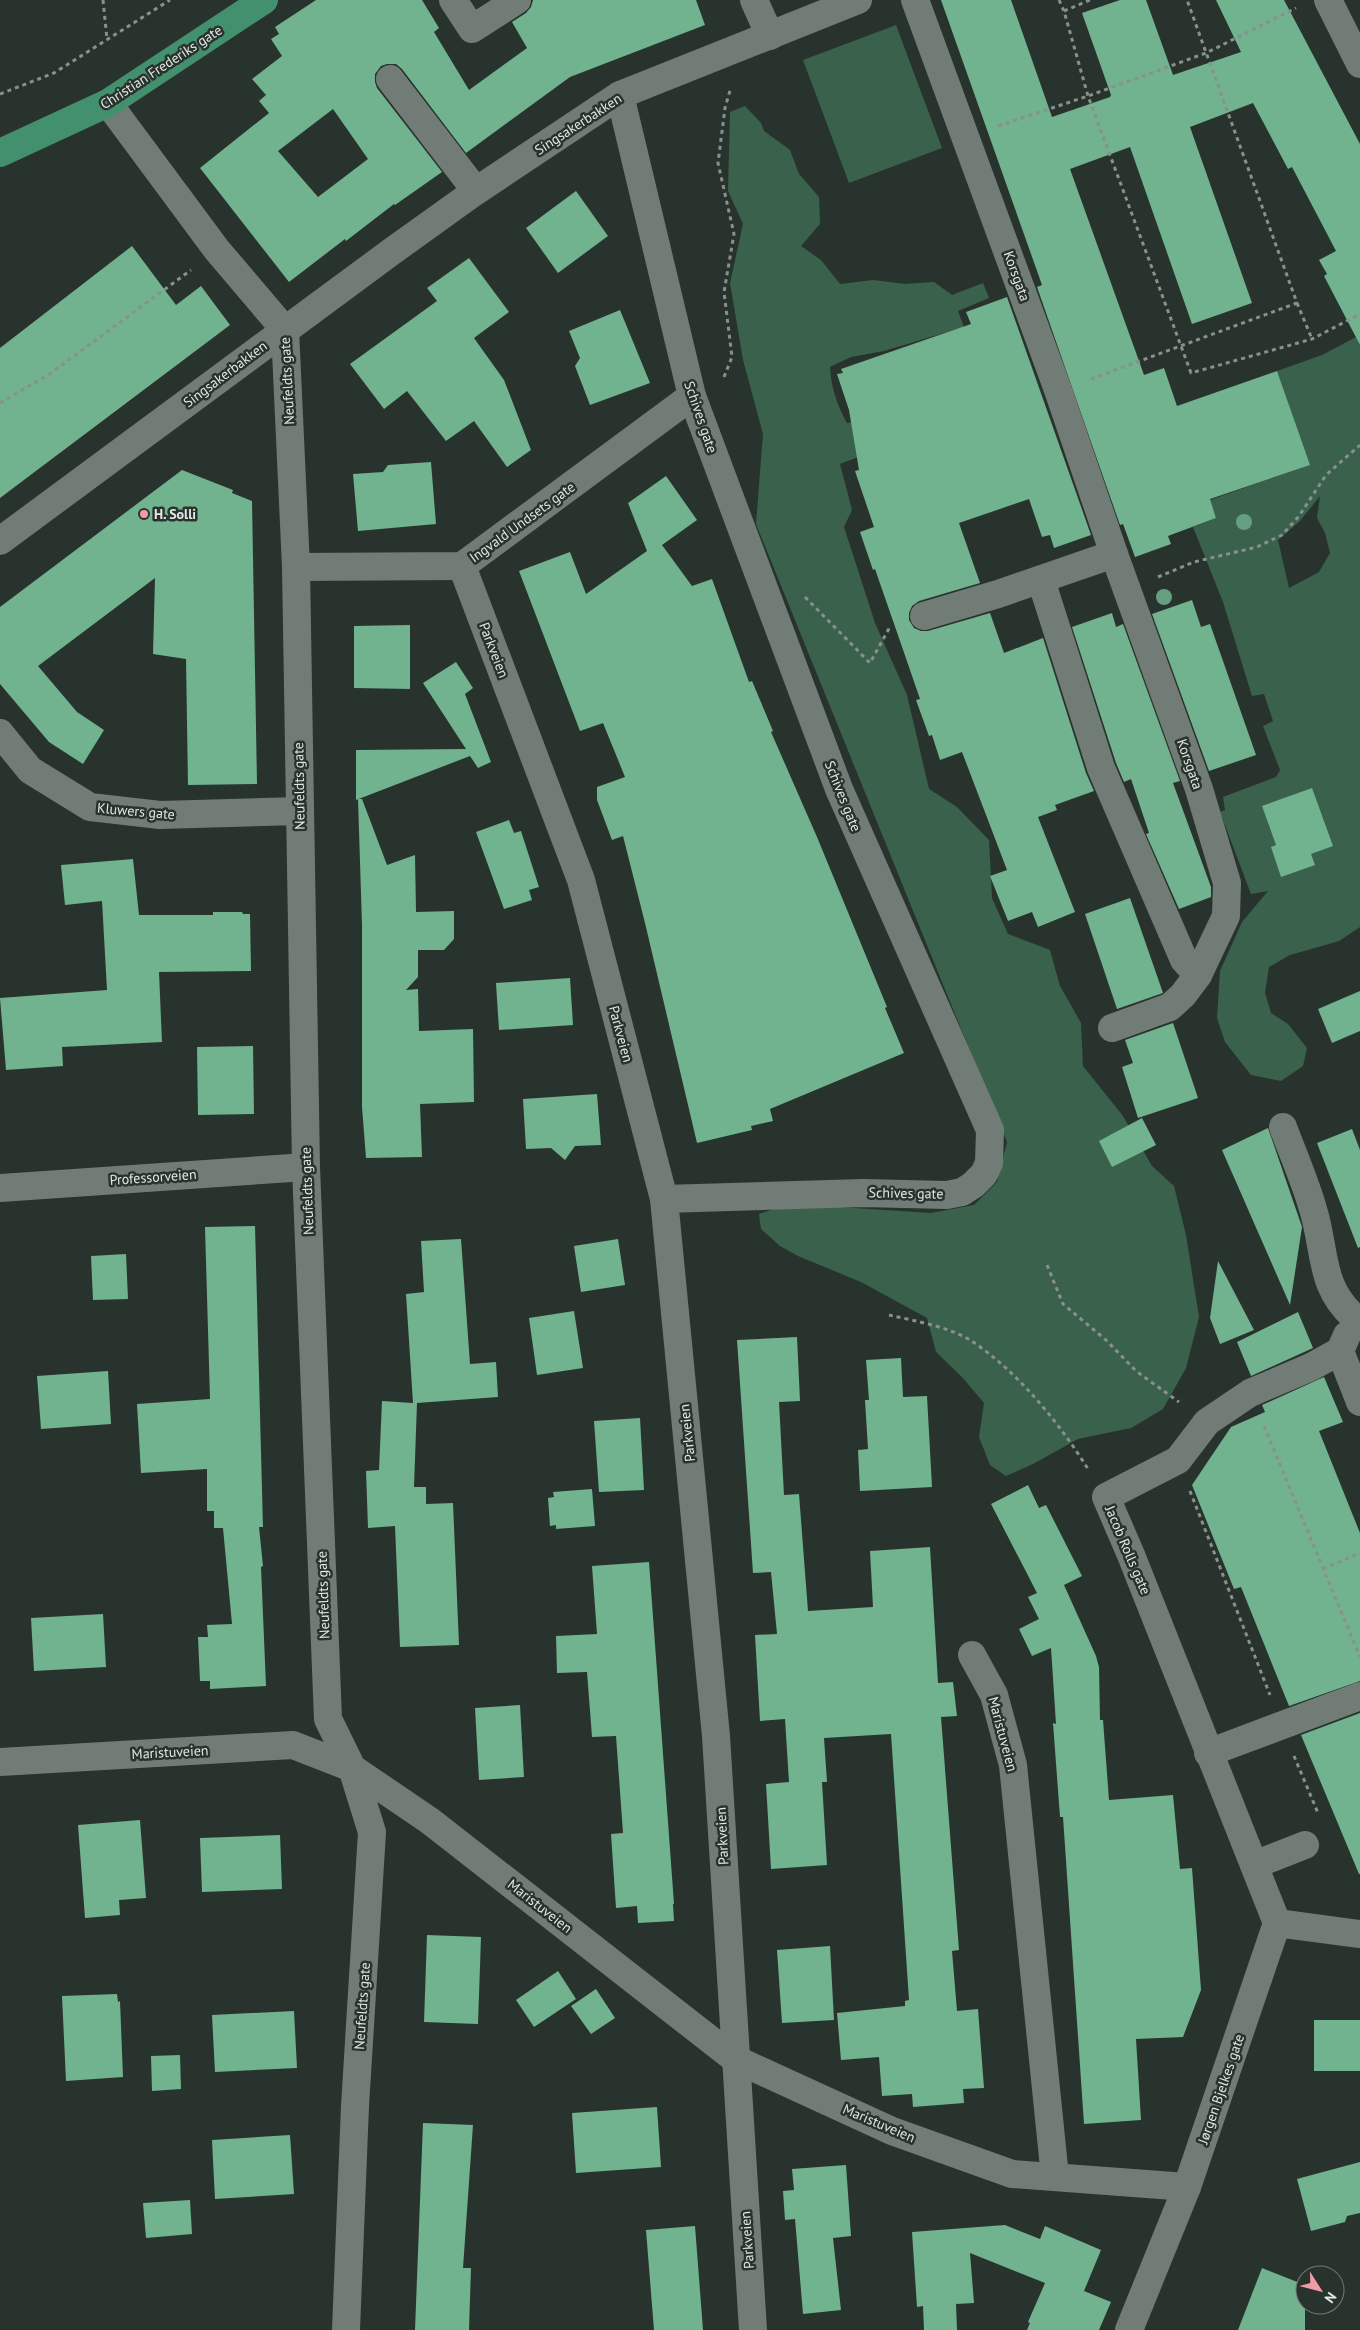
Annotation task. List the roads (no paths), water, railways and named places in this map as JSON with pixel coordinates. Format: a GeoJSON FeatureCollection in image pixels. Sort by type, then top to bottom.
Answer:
{"type":"FeatureCollection","features":[{"type":"Feature","properties":{"kind":"main road","name":"Christian Frederiks gate"},"geometry":{"type":"LineString","coordinates":[[0,153],[108,102],[264,0]]}},
{"type":"Feature","properties":{"kind":"street"},"geometry":{"type":"LineString","coordinates":[[453,0],[472,29],[517,0]]}},
{"type":"Feature","properties":{"kind":"street"},"geometry":{"type":"LineString","coordinates":[[754,0],[770,36]]}},
{"type":"Feature","properties":{"kind":"street","name":"Singsakerbakken"},"geometry":{"type":"LineString","coordinates":[[0,541],[476,191],[620,95],[858,0]]}},
{"type":"Feature","properties":{"kind":"street","name":"Korsgata"},"geometry":{"type":"LineString","coordinates":[[915,0],[1058,390],[1114,554],[1199,789],[1227,883],[1228,901],[1226,916],[1198,975],[1183,995],[1170,1007],[1112,1028]]}},
{"type":"Feature","properties":{"kind":"street"},"geometry":{"type":"LineString","coordinates":[[1316,2],[1360,64]]}},
{"type":"Feature","properties":{"kind":"street"},"geometry":{"type":"LineString","coordinates":[[390,79],[476,191]]}},
{"type":"Feature","properties":{"kind":"street","name":"Schives gate"},"geometry":{"type":"LineString","coordinates":[[620,95],[692,396],[839,789],[990,1130],[988,1164],[984,1174],[974,1185],[962,1192],[947,1195],[863,1193],[664,1198]]}},
{"type":"Feature","properties":{"kind":"street","name":"Neufeldts gate"},"geometry":{"type":"LineString","coordinates":[[108,102],[217,250],[285,330],[296,567],[306,1167],[328,1719],[352,1768],[372,1832],[356,2106],[346,2330]]}},
{"type":"Feature","properties":{"kind":"street","name":"Ingvald Undsets gate"},"geometry":{"type":"LineString","coordinates":[[296,567],[462,566],[692,396]]}},
{"type":"Feature","properties":{"kind":"street"},"geometry":{"type":"LineString","coordinates":[[924,616],[1041,580],[1114,554]]}},
{"type":"Feature","properties":{"kind":"street","name":"Parkveien"},"geometry":{"type":"LineString","coordinates":[[462,566],[581,880],[664,1198],[716,1736],[753,2330]]}},
{"type":"Feature","properties":{"kind":"street"},"geometry":{"type":"LineString","coordinates":[[1041,580],[1101,768],[1184,960],[1198,975]]}},
{"type":"Feature","properties":{"kind":"street","name":"Kluwers gate"},"geometry":{"type":"LineString","coordinates":[[0,733],[30,770],[90,807],[160,815],[300,811]]}},
{"type":"Feature","properties":{"kind":"street"},"geometry":{"type":"LineString","coordinates":[[1283,1127],[1314,1210],[1329,1283],[1342,1306],[1357,1315],[1340,1351],[1360,1402]]}},
{"type":"Feature","properties":{"kind":"street","name":"Professorveien"},"geometry":{"type":"LineString","coordinates":[[0,1188],[306,1167]]}},
{"type":"Feature","properties":{"kind":"street","name":"Jacob Rolls gate"},"geometry":{"type":"LineString","coordinates":[[1277,1923],[1106,1498],[1178,1460],[1207,1422],[1250,1393],[1311,1367],[1340,1351]]}},
{"type":"Feature","properties":{"kind":"street","name":"Maristuveien"},"geometry":{"type":"LineString","coordinates":[[972,1655],[994,1695],[1013,1765],[1055,2177]]}},
{"type":"Feature","properties":{"kind":"street"},"geometry":{"type":"LineString","coordinates":[[1208,1753],[1360,1696]]}},
{"type":"Feature","properties":{"kind":"street","name":"Maristuveien"},"geometry":{"type":"LineString","coordinates":[[0,1762],[293,1745],[352,1768],[430,1821],[735,2059],[892,2131],[1012,2174],[1187,2187]]}},
{"type":"Feature","properties":{"kind":"street"},"geometry":{"type":"LineString","coordinates":[[1254,1865],[1305,1845]]}},
{"type":"Feature","properties":{"kind":"street"},"geometry":{"type":"LineString","coordinates":[[1277,1923],[1360,1934]]}},
{"type":"Feature","properties":{"kind":"street","name":"Jørgen Bjelkes gate"},"geometry":{"type":"LineString","coordinates":[[1129,2330],[1187,2187],[1277,1923]]}},
{"type":"Feature","properties":{"kind":"place","name":"H. Solli"},"geometry":{"type":"Point","coordinates":[144,514]}}]}
